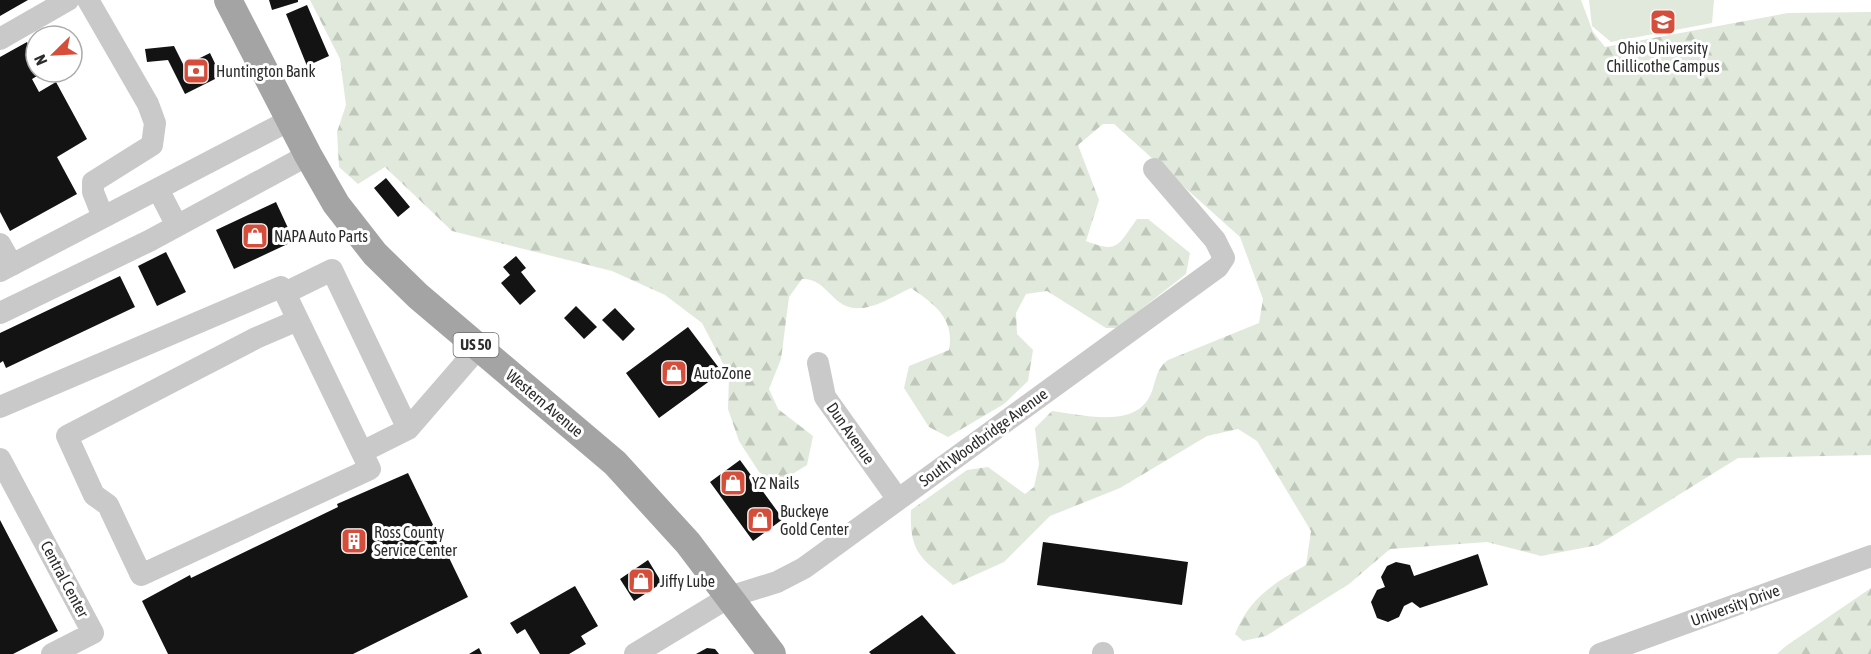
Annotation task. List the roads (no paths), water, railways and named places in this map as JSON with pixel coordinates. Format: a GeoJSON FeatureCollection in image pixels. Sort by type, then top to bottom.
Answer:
{"type":"FeatureCollection","features":[{"type":"Feature","properties":{"kind":"main road","name":"Western Avenue"},"geometry":{"type":"LineString","coordinates":[[228,0],[308,155],[336,204],[375,254],[418,296],[615,463],[687,543],[772,654]]}},
{"type":"Feature","properties":{"kind":"street"},"geometry":{"type":"LineString","coordinates":[[0,39],[68,0]]}},
{"type":"Feature","properties":{"kind":"street"},"geometry":{"type":"LineString","coordinates":[[88,0],[148,104],[155,123],[152,145],[93,182],[93,192],[103,217]]}},
{"type":"Feature","properties":{"kind":"street"},"geometry":{"type":"LineString","coordinates":[[0,244],[6,268],[290,120]]}},
{"type":"Feature","properties":{"kind":"street"},"geometry":{"type":"LineString","coordinates":[[0,313],[177,226],[308,155]]}},
{"type":"Feature","properties":{"kind":"street","name":"South Woodbridge Avenue"},"geometry":{"type":"LineString","coordinates":[[635,654],[729,597],[777,582],[804,568],[897,498],[1218,267],[1224,258],[1215,240],[1154,169]]}},
{"type":"Feature","properties":{"kind":"street"},"geometry":{"type":"LineString","coordinates":[[158,189],[177,226]]}},
{"type":"Feature","properties":{"kind":"street"},"geometry":{"type":"LineString","coordinates":[[285,293],[332,270],[408,429]]}},
{"type":"Feature","properties":{"kind":"street"},"geometry":{"type":"LineString","coordinates":[[0,407],[281,287],[285,293],[370,469],[141,575],[108,505],[94,495],[67,436],[256,338],[298,320]]}},
{"type":"Feature","properties":{"kind":"street"},"geometry":{"type":"LineString","coordinates":[[362,452],[408,429],[479,347]]}},
{"type":"Feature","properties":{"kind":"street","name":"Dun Avenue"},"geometry":{"type":"LineString","coordinates":[[818,363],[825,397],[897,498]]}},
{"type":"Feature","properties":{"kind":"street","name":"Central Center"},"geometry":{"type":"LineString","coordinates":[[0,459],[7,489],[93,633],[52,654]]}},
{"type":"Feature","properties":{"kind":"street","name":"University Drive"},"geometry":{"type":"LineString","coordinates":[[1600,654],[1871,556]]}},
{"type":"Feature","properties":{"kind":"place","name":"Ohio University Chillicothe Campus"},"geometry":{"type":"Point","coordinates":[1663,22]}},
{"type":"Feature","properties":{"kind":"place","name":"Huntington Bank"},"geometry":{"type":"Point","coordinates":[196,71]}},
{"type":"Feature","properties":{"kind":"place","name":"NAPA Auto Parts"},"geometry":{"type":"Point","coordinates":[255,236]}},
{"type":"Feature","properties":{"kind":"place","name":"AutoZone"},"geometry":{"type":"Point","coordinates":[674,373]}},
{"type":"Feature","properties":{"kind":"place","name":"Y2 Nails"},"geometry":{"type":"Point","coordinates":[733,483]}},
{"type":"Feature","properties":{"kind":"place","name":"Buckeye Gold Center"},"geometry":{"type":"Point","coordinates":[760,520]}},
{"type":"Feature","properties":{"kind":"place","name":"Ross County Service Center"},"geometry":{"type":"Point","coordinates":[354,541]}},
{"type":"Feature","properties":{"kind":"place","name":"Jiffy Lube"},"geometry":{"type":"Point","coordinates":[641,581]}}]}
